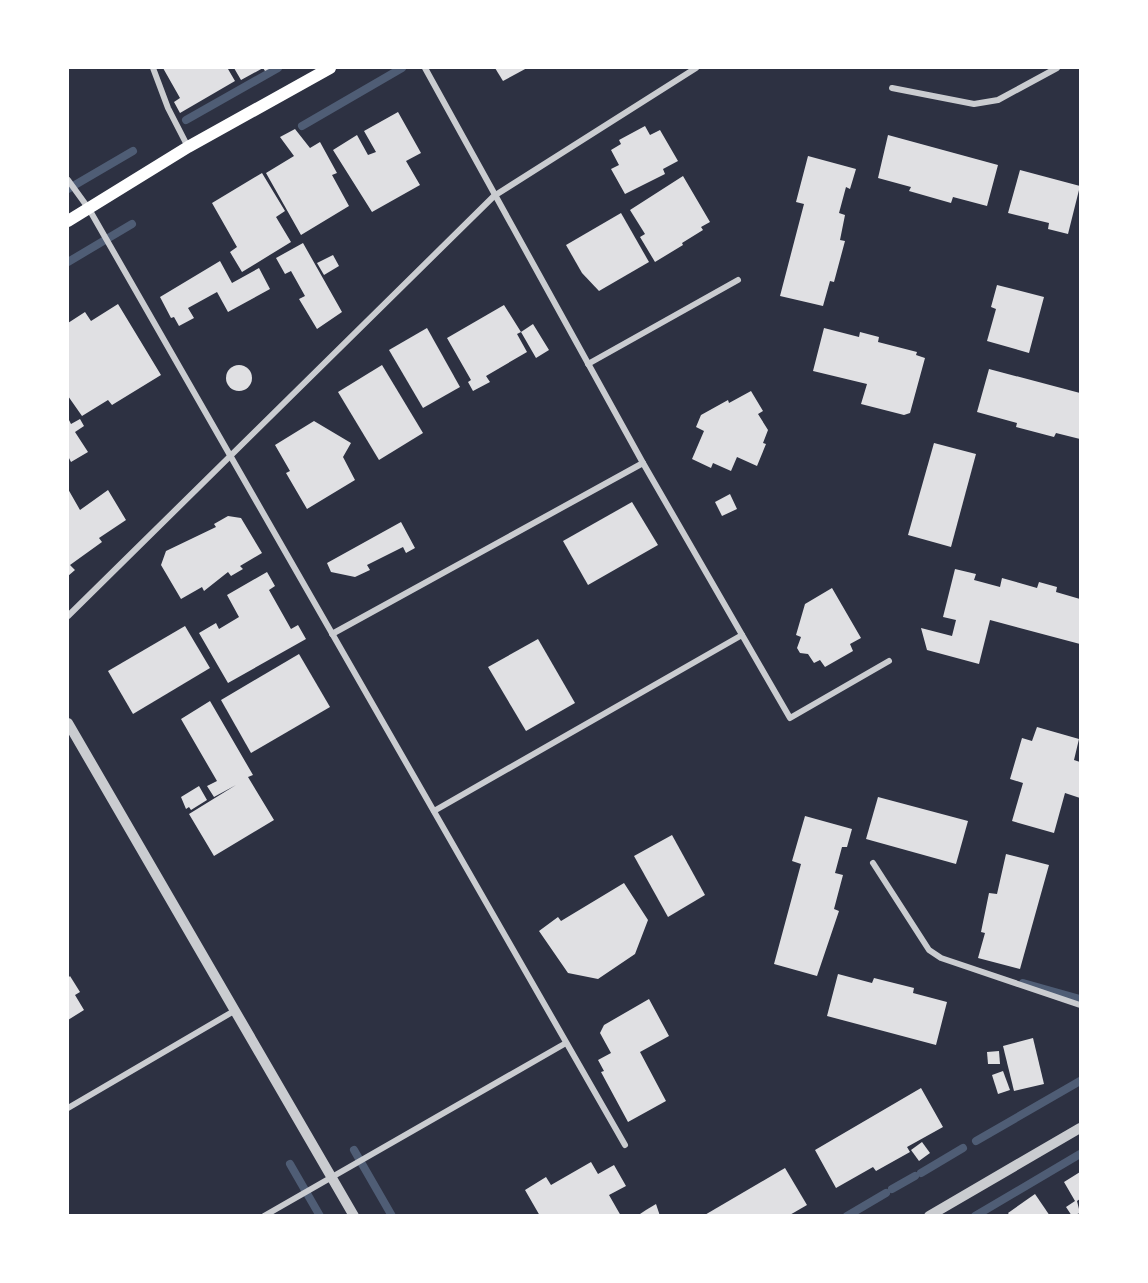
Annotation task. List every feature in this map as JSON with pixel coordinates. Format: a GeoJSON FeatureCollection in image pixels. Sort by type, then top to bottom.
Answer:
{"type":"FeatureCollection","features":[{"type":"Feature","properties":{"kind":"main road"},"geometry":{"type":"LineString","coordinates":[[68,221],[188,147],[330,68]]}},
{"type":"Feature","properties":{"kind":"street"},"geometry":{"type":"LineString","coordinates":[[153,68],[168,108],[188,147]]}},
{"type":"Feature","properties":{"kind":"street"},"geometry":{"type":"LineString","coordinates":[[425,68],[643,463],[790,718],[889,661]]}},
{"type":"Feature","properties":{"kind":"street"},"geometry":{"type":"LineString","coordinates":[[68,616],[495,196],[696,68]]}},
{"type":"Feature","properties":{"kind":"street"},"geometry":{"type":"LineString","coordinates":[[892,88],[974,104],[999,100],[1057,68]]}},
{"type":"Feature","properties":{"kind":"street"},"geometry":{"type":"LineString","coordinates":[[68,180],[89,209],[625,1145]]}},
{"type":"Feature","properties":{"kind":"street"},"geometry":{"type":"LineString","coordinates":[[588,364],[738,280]]}},
{"type":"Feature","properties":{"kind":"street"},"geometry":{"type":"LineString","coordinates":[[332,634],[643,463]]}},
{"type":"Feature","properties":{"kind":"street"},"geometry":{"type":"LineString","coordinates":[[434,811],[742,635]]}},
{"type":"Feature","properties":{"kind":"street"},"geometry":{"type":"LineString","coordinates":[[68,723],[354,1215]]}},
{"type":"Feature","properties":{"kind":"street"},"geometry":{"type":"LineString","coordinates":[[873,863],[929,950],[941,958],[1080,1005]]}},
{"type":"Feature","properties":{"kind":"street"},"geometry":{"type":"LineString","coordinates":[[68,1108],[234,1011]]}},
{"type":"Feature","properties":{"kind":"street"},"geometry":{"type":"LineString","coordinates":[[264,1215],[566,1043]]}},
{"type":"Feature","properties":{"kind":"street"},"geometry":{"type":"LineString","coordinates":[[929,1215],[1080,1128]]}},
{"type":"Feature","properties":{"kind":"building"},"geometry":{"type":"Polygon","coordinates":[[[163,68],[231,68],[228,69],[235,81],[180,113],[174,102],[180,98],[163,68]]]}},
{"type":"Feature","properties":{"kind":"building"},"geometry":{"type":"Polygon","coordinates":[[[234,68],[263,68],[241,80],[234,68]]]}},
{"type":"Feature","properties":{"kind":"building"},"geometry":{"type":"Polygon","coordinates":[[[495,68],[527,68],[503,81],[495,68]]]}},
{"type":"Feature","properties":{"kind":"building"},"geometry":{"type":"Polygon","coordinates":[[[398,112],[421,153],[406,161],[420,185],[372,212],[333,150],[357,135],[368,155],[376,152],[364,131],[398,112]]]}},
{"type":"Feature","properties":{"kind":"building"},"geometry":{"type":"Polygon","coordinates":[[[645,126],[650,135],[660,130],[678,161],[663,169],[665,174],[625,194],[611,169],[619,165],[611,150],[621,144],[619,140],[645,126]]]}},
{"type":"Feature","properties":{"kind":"building"},"geometry":{"type":"Polygon","coordinates":[[[295,129],[310,148],[320,142],[337,173],[332,175],[349,206],[301,235],[266,173],[294,156],[280,137],[295,129]]]}},
{"type":"Feature","properties":{"kind":"building"},"geometry":{"type":"Polygon","coordinates":[[[888,135],[998,165],[987,206],[953,197],[951,203],[909,191],[911,187],[878,178],[888,135]]]}},
{"type":"Feature","properties":{"kind":"building"},"geometry":{"type":"Polygon","coordinates":[[[808,156],[856,169],[850,189],[846,187],[839,213],[845,215],[840,240],[845,241],[834,282],[830,281],[823,306],[780,296],[804,204],[796,202],[808,156]]]}},
{"type":"Feature","properties":{"kind":"building"},"geometry":{"type":"Polygon","coordinates":[[[1020,170],[1080,186],[1068,234],[1048,229],[1049,223],[1008,213],[1020,170]]]}},
{"type":"Feature","properties":{"kind":"building"},"geometry":{"type":"Polygon","coordinates":[[[262,173],[285,211],[276,217],[291,242],[242,272],[230,252],[237,247],[212,203],[262,173]]]}},
{"type":"Feature","properties":{"kind":"building"},"geometry":{"type":"Polygon","coordinates":[[[683,176],[710,222],[701,227],[703,230],[682,243],[683,245],[655,262],[640,237],[645,234],[630,210],[683,176]]]}},
{"type":"Feature","properties":{"kind":"building"},"geometry":{"type":"Polygon","coordinates":[[[621,213],[649,262],[599,291],[582,273],[566,245],[621,213]]]}},
{"type":"Feature","properties":{"kind":"building"},"geometry":{"type":"Polygon","coordinates":[[[303,243],[342,312],[317,329],[299,299],[305,296],[291,271],[285,274],[276,258],[303,243]]]}},
{"type":"Feature","properties":{"kind":"building"},"geometry":{"type":"Polygon","coordinates":[[[333,255],[339,266],[324,275],[317,263],[333,255]]]}},
{"type":"Feature","properties":{"kind":"building"},"geometry":{"type":"Polygon","coordinates":[[[220,261],[232,283],[259,268],[270,289],[228,312],[217,292],[188,308],[194,318],[179,326],[174,317],[171,318],[160,297],[220,261]]]}},
{"type":"Feature","properties":{"kind":"building"},"geometry":{"type":"Polygon","coordinates":[[[997,285],[1044,297],[1029,353],[987,341],[996,309],[991,307],[997,285]]]}},
{"type":"Feature","properties":{"kind":"building"},"geometry":{"type":"Polygon","coordinates":[[[118,304],[161,375],[112,405],[108,400],[82,416],[68,396],[68,323],[85,312],[91,321],[118,304]]]}},
{"type":"Feature","properties":{"kind":"building"},"geometry":{"type":"Polygon","coordinates":[[[504,305],[521,332],[517,334],[527,352],[486,376],[490,382],[473,391],[468,382],[471,380],[447,338],[504,305]]]}},
{"type":"Feature","properties":{"kind":"building"},"geometry":{"type":"Polygon","coordinates":[[[533,324],[549,350],[536,358],[521,332],[533,324]]]}},
{"type":"Feature","properties":{"kind":"building"},"geometry":{"type":"Polygon","coordinates":[[[427,328],[460,387],[423,408],[389,350],[427,328]]]}},
{"type":"Feature","properties":{"kind":"building"},"geometry":{"type":"Polygon","coordinates":[[[824,328],[859,337],[860,332],[879,337],[878,342],[917,352],[916,355],[925,358],[910,413],[904,415],[861,404],[867,384],[813,371],[824,328]]]}},
{"type":"Feature","properties":{"kind":"building"},"geometry":{"type":"Polygon","coordinates":[[[239,365],[248,369],[252,378],[248,387],[239,391],[230,387],[226,378],[230,369],[239,365]]]}},
{"type":"Feature","properties":{"kind":"building"},"geometry":{"type":"Polygon","coordinates":[[[382,365],[423,433],[379,460],[338,392],[382,365]]]}},
{"type":"Feature","properties":{"kind":"building"},"geometry":{"type":"Polygon","coordinates":[[[989,369],[1080,393],[1080,439],[1056,433],[1054,437],[1016,427],[1017,423],[977,412],[989,369]]]}},
{"type":"Feature","properties":{"kind":"building"},"geometry":{"type":"Polygon","coordinates":[[[751,391],[763,411],[758,414],[768,430],[763,443],[766,444],[757,466],[737,457],[731,471],[713,463],[711,468],[692,459],[704,431],[696,427],[701,415],[728,400],[729,403],[751,391]]]}},
{"type":"Feature","properties":{"kind":"building"},"geometry":{"type":"Polygon","coordinates":[[[68,418],[71,424],[80,419],[84,426],[75,432],[88,452],[71,462],[68,456],[68,418]]]}},
{"type":"Feature","properties":{"kind":"building"},"geometry":{"type":"Polygon","coordinates":[[[314,421],[351,443],[343,457],[355,480],[307,509],[286,473],[290,471],[275,445],[314,421]]]}},
{"type":"Feature","properties":{"kind":"building"},"geometry":{"type":"Polygon","coordinates":[[[934,443],[976,454],[951,547],[908,535],[934,443]]]}},
{"type":"Feature","properties":{"kind":"building"},"geometry":{"type":"Polygon","coordinates":[[[68,489],[80,510],[108,490],[126,520],[99,538],[102,542],[70,565],[75,570],[68,576],[68,489]]]}},
{"type":"Feature","properties":{"kind":"building"},"geometry":{"type":"Polygon","coordinates":[[[730,494],[737,509],[722,516],[715,502],[730,494]]]}},
{"type":"Feature","properties":{"kind":"building"},"geometry":{"type":"Polygon","coordinates":[[[632,502],[658,545],[588,585],[563,541],[632,502]]]}},
{"type":"Feature","properties":{"kind":"building"},"geometry":{"type":"Polygon","coordinates":[[[228,516],[241,518],[262,553],[240,566],[243,569],[231,576],[228,572],[204,591],[202,587],[181,599],[161,565],[166,551],[216,527],[214,524],[228,516]]]}},
{"type":"Feature","properties":{"kind":"building"},"geometry":{"type":"Polygon","coordinates":[[[401,522],[415,548],[406,553],[403,547],[367,565],[370,570],[355,577],[331,572],[327,563],[401,522]]]}},
{"type":"Feature","properties":{"kind":"building"},"geometry":{"type":"Polygon","coordinates":[[[955,569],[976,574],[974,580],[1000,587],[1002,578],[1037,588],[1039,582],[1057,587],[1056,592],[1080,599],[1080,644],[990,620],[979,664],[927,650],[921,628],[952,636],[956,620],[943,617],[955,569]]]}},
{"type":"Feature","properties":{"kind":"building"},"geometry":{"type":"Polygon","coordinates":[[[267,572],[275,586],[269,590],[291,629],[298,625],[306,639],[228,683],[199,633],[216,623],[219,629],[239,617],[227,595],[267,572]]]}},
{"type":"Feature","properties":{"kind":"building"},"geometry":{"type":"Polygon","coordinates":[[[832,588],[861,638],[850,644],[853,651],[825,667],[820,660],[814,663],[808,654],[800,653],[797,648],[801,637],[796,635],[805,604],[832,588]]]}},
{"type":"Feature","properties":{"kind":"building"},"geometry":{"type":"Polygon","coordinates":[[[185,626],[210,668],[133,714],[108,671],[185,626]]]}},
{"type":"Feature","properties":{"kind":"building"},"geometry":{"type":"Polygon","coordinates":[[[538,639],[575,703],[526,731],[488,667],[538,639]]]}},
{"type":"Feature","properties":{"kind":"building"},"geometry":{"type":"Polygon","coordinates":[[[299,654],[330,707],[251,753],[221,700],[299,654]]]}},
{"type":"Feature","properties":{"kind":"building"},"geometry":{"type":"Polygon","coordinates":[[[210,701],[253,775],[248,777],[274,820],[214,856],[189,814],[236,785],[214,797],[207,786],[217,781],[181,719],[210,701]]]}},
{"type":"Feature","properties":{"kind":"building"},"geometry":{"type":"Polygon","coordinates":[[[1037,727],[1079,739],[1074,760],[1080,762],[1080,798],[1065,793],[1054,833],[1012,821],[1023,783],[1010,779],[1022,738],[1032,741],[1037,727]]]}},
{"type":"Feature","properties":{"kind":"building"},"geometry":{"type":"Polygon","coordinates":[[[199,786],[207,800],[191,810],[189,807],[186,809],[181,797],[199,786]]]}},
{"type":"Feature","properties":{"kind":"building"},"geometry":{"type":"Polygon","coordinates":[[[878,797],[968,821],[956,864],[866,839],[878,797]]]}},
{"type":"Feature","properties":{"kind":"building"},"geometry":{"type":"Polygon","coordinates":[[[805,816],[852,829],[847,847],[842,847],[835,873],[843,875],[834,909],[839,911],[817,976],[774,964],[801,864],[792,861],[805,816]]]}},
{"type":"Feature","properties":{"kind":"building"},"geometry":{"type":"Polygon","coordinates":[[[672,835],[705,895],[668,917],[634,856],[672,835]]]}},
{"type":"Feature","properties":{"kind":"building"},"geometry":{"type":"Polygon","coordinates":[[[1006,854],[1049,865],[1020,969],[978,958],[985,933],[981,932],[989,893],[997,894],[1006,854]]]}},
{"type":"Feature","properties":{"kind":"building"},"geometry":{"type":"Polygon","coordinates":[[[624,883],[648,920],[635,954],[598,979],[568,973],[539,931],[558,917],[561,921],[624,883]]]}},
{"type":"Feature","properties":{"kind":"building"},"geometry":{"type":"Polygon","coordinates":[[[838,974],[872,983],[874,978],[914,988],[913,993],[947,1002],[936,1045],[827,1016],[838,974]]]}},
{"type":"Feature","properties":{"kind":"building"},"geometry":{"type":"Polygon","coordinates":[[[70,976],[80,992],[75,995],[84,1010],[68,1020],[68,978],[70,976]]]}},
{"type":"Feature","properties":{"kind":"building"},"geometry":{"type":"Polygon","coordinates":[[[649,999],[669,1036],[640,1052],[666,1101],[628,1122],[601,1072],[604,1071],[598,1060],[611,1053],[600,1033],[604,1025],[649,999]]]}},
{"type":"Feature","properties":{"kind":"building"},"geometry":{"type":"Polygon","coordinates":[[[1033,1038],[1044,1084],[1014,1091],[1003,1046],[1033,1038]]]}},
{"type":"Feature","properties":{"kind":"building"},"geometry":{"type":"Polygon","coordinates":[[[999,1051],[1000,1064],[988,1064],[987,1052],[999,1051]]]}},
{"type":"Feature","properties":{"kind":"building"},"geometry":{"type":"Polygon","coordinates":[[[1003,1071],[1010,1090],[998,1094],[992,1075],[1003,1071]]]}},
{"type":"Feature","properties":{"kind":"building"},"geometry":{"type":"Polygon","coordinates":[[[921,1088],[943,1127],[907,1147],[910,1152],[876,1171],[873,1167],[836,1188],[815,1150],[921,1088]]]}},
{"type":"Feature","properties":{"kind":"building"},"geometry":{"type":"Polygon","coordinates":[[[922,1142],[930,1153],[919,1161],[911,1150],[922,1142]]]}},
{"type":"Feature","properties":{"kind":"building"},"geometry":{"type":"Polygon","coordinates":[[[591,1162],[598,1174],[614,1165],[626,1186],[609,1195],[621,1216],[540,1216],[525,1190],[546,1177],[551,1185],[591,1162]]]}},
{"type":"Feature","properties":{"kind":"building"},"geometry":{"type":"Polygon","coordinates":[[[785,1168],[807,1205],[788,1216],[703,1216],[785,1168]]]}},
{"type":"Feature","properties":{"kind":"building"},"geometry":{"type":"Polygon","coordinates":[[[1080,1172],[1080,1199],[1077,1201],[1080,1213],[1072,1216],[1066,1207],[1075,1201],[1064,1182],[1080,1172]]]}},
{"type":"Feature","properties":{"kind":"building"},"geometry":{"type":"Polygon","coordinates":[[[1035,1194],[1050,1216],[1010,1216],[1008,1213],[1035,1194]]]}},
{"type":"Feature","properties":{"kind":"building"},"geometry":{"type":"Polygon","coordinates":[[[656,1204],[660,1216],[637,1216],[646,1210],[656,1204]]]}},
{"type":"Feature","properties":{"kind":"waterway"},"geometry":{"type":"LineString","coordinates":[[186,120],[278,68]]}},
{"type":"Feature","properties":{"kind":"waterway"},"geometry":{"type":"LineString","coordinates":[[302,126],[402,68]]}},
{"type":"Feature","properties":{"kind":"waterway"},"geometry":{"type":"LineString","coordinates":[[68,189],[133,151]]}},
{"type":"Feature","properties":{"kind":"waterway"},"geometry":{"type":"LineString","coordinates":[[68,262],[132,224]]}},
{"type":"Feature","properties":{"kind":"waterway"},"geometry":{"type":"LineString","coordinates":[[1023,983],[1080,999]]}},
{"type":"Feature","properties":{"kind":"waterway"},"geometry":{"type":"LineString","coordinates":[[976,1141],[1080,1081]]}},
{"type":"Feature","properties":{"kind":"waterway"},"geometry":{"type":"LineString","coordinates":[[921,1173],[963,1148]]}},
{"type":"Feature","properties":{"kind":"waterway"},"geometry":{"type":"LineString","coordinates":[[354,1150],[392,1216]]}},
{"type":"Feature","properties":{"kind":"waterway"},"geometry":{"type":"LineString","coordinates":[[975,1216],[1080,1154]]}},
{"type":"Feature","properties":{"kind":"waterway"},"geometry":{"type":"LineString","coordinates":[[290,1164],[320,1216]]}},
{"type":"Feature","properties":{"kind":"waterway"},"geometry":{"type":"LineString","coordinates":[[892,1189],[915,1176]]}},
{"type":"Feature","properties":{"kind":"waterway"},"geometry":{"type":"LineString","coordinates":[[847,1216],[886,1193]]}}]}
